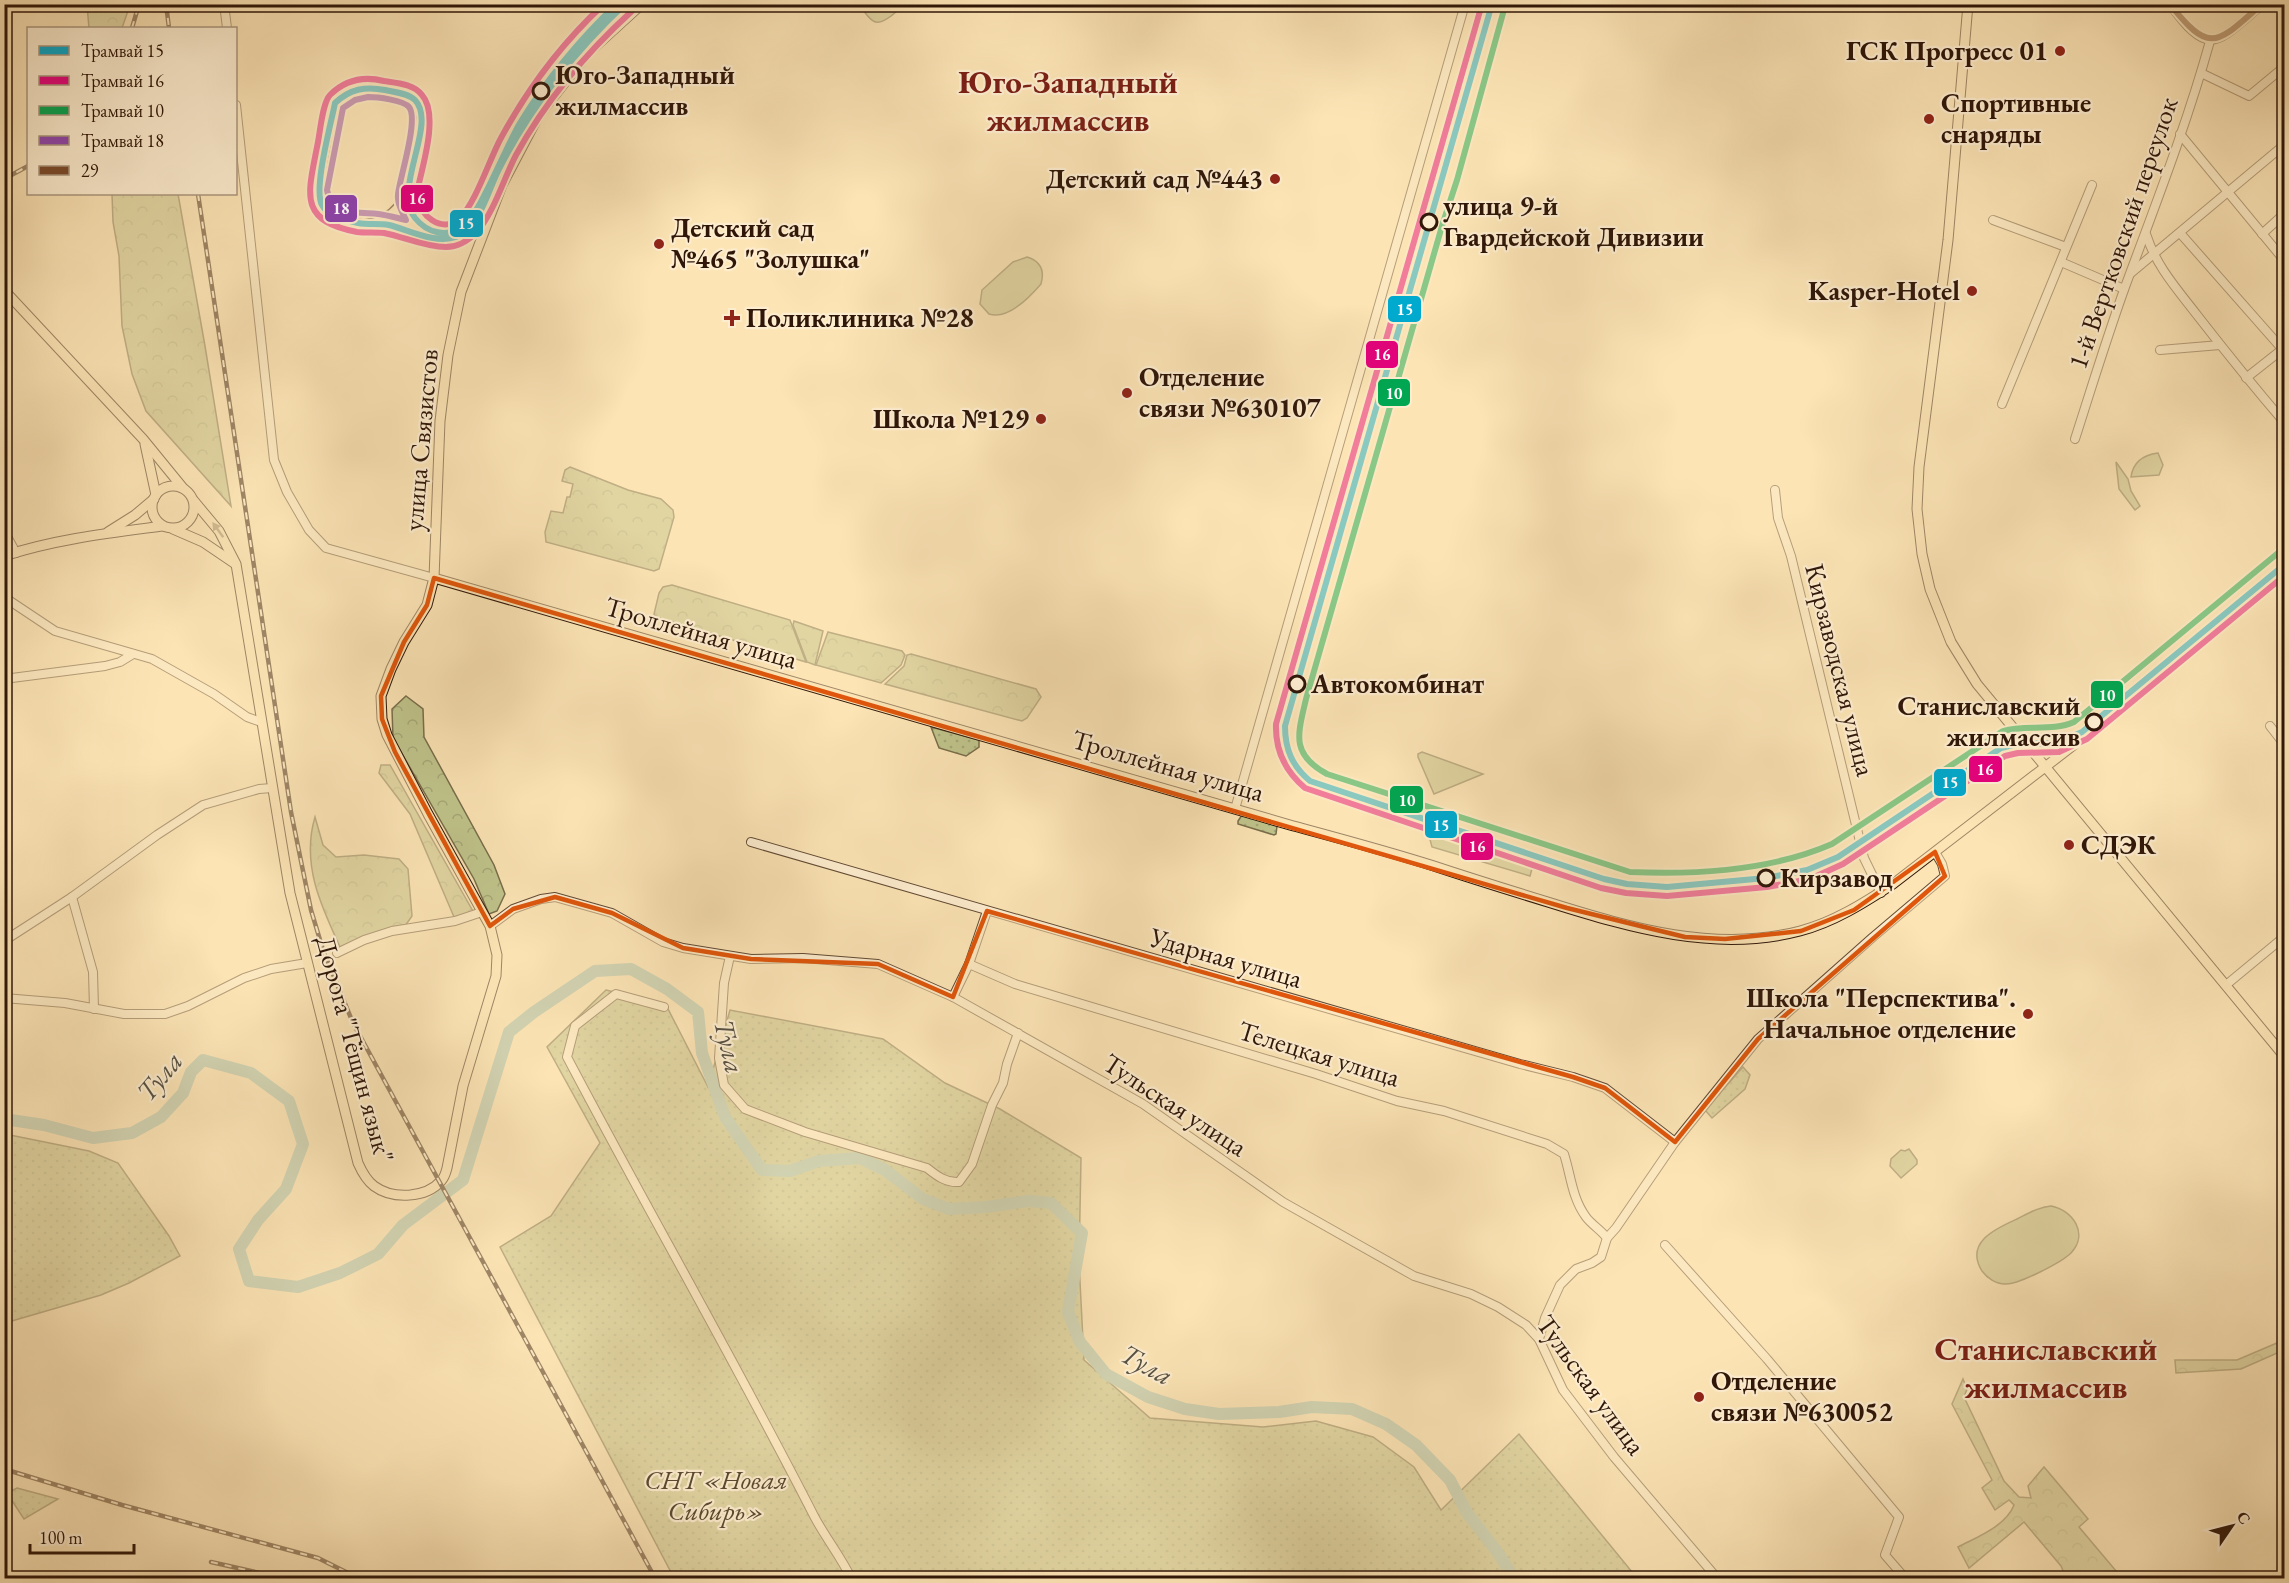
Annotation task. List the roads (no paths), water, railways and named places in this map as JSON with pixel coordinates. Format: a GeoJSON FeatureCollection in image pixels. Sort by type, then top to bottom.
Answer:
{"type":"FeatureCollection","features":[{"type":"Feature","properties":{"kind":"main road","name":"улица Связистов"},"geometry":{"type":"LineString","coordinates":[[434,578],[440,421],[448,355],[461,292],[498,196],[528,132],[587,54],[642,4]]}},
{"type":"Feature","properties":{"kind":"main road"},"geometry":{"type":"LineString","coordinates":[[1696,4],[1702,6],[1756,4]]}},
{"type":"Feature","properties":{"kind":"main road"},"geometry":{"type":"LineString","coordinates":[[1968,4],[1948,240],[1919,467],[1917,509],[1922,554],[1930,590],[1951,642],[1977,684],[2284,1056]]}},
{"type":"Feature","properties":{"kind":"main road"},"geometry":{"type":"LineString","coordinates":[[4,290],[143,439],[194,501],[194,513],[182,527],[106,533],[4,556]]}},
{"type":"Feature","properties":{"kind":"main road"},"geometry":{"type":"LineString","coordinates":[[143,439],[155,497],[152,509],[155,519],[203,542],[236,564]]}},
{"type":"Feature","properties":{"kind":"main road"},"geometry":{"type":"LineString","coordinates":[[106,533],[135,515],[163,488],[172,486],[183,488]]}},
{"type":"Feature","properties":{"kind":"main road","name":"Дорога \"Тёщин язык\""},"geometry":{"type":"LineString","coordinates":[[194,501],[219,531],[236,564],[290,893],[355,1153],[363,1174],[372,1184],[382,1191],[400,1195],[414,1194],[432,1188],[443,1180],[463,1086],[496,976],[497,955],[490,926],[395,752],[382,719],[381,696],[404,642],[427,604],[434,578]]}},
{"type":"Feature","properties":{"kind":"main road","name":"Троллейная улица"},"geometry":{"type":"LineString","coordinates":[[434,578],[1235,809],[1392,852],[1623,924],[1685,937],[1725,939],[1801,931],[1854,910],[1881,893],[2088,734],[2284,572]]}},
{"type":"Feature","properties":{"kind":"street"},"geometry":{"type":"LineString","coordinates":[[224,4],[227,27]]}},
{"type":"Feature","properties":{"kind":"street"},"geometry":{"type":"LineString","coordinates":[[1235,809],[1465,4]]}},
{"type":"Feature","properties":{"kind":"street"},"geometry":{"type":"LineString","coordinates":[[2170,4],[2186,27],[2197,37],[2210,40],[2224,36],[2262,4]]}},
{"type":"Feature","properties":{"kind":"street","name":"1-й Вертковский переулок"},"geometry":{"type":"LineString","coordinates":[[2074,439],[2124,289],[2146,234],[2201,73],[2210,40]]}},
{"type":"Feature","properties":{"kind":"street"},"geometry":{"type":"LineString","coordinates":[[2201,73],[2249,96],[2284,67]]}},
{"type":"Feature","properties":{"kind":"street","name":"Троллейная улица"},"geometry":{"type":"LineString","coordinates":[[237,114],[274,460],[287,492],[309,530],[326,548],[434,578]]}},
{"type":"Feature","properties":{"kind":"street"},"geometry":{"type":"LineString","coordinates":[[2180,134],[2284,260]]}},
{"type":"Feature","properties":{"kind":"street"},"geometry":{"type":"LineString","coordinates":[[2130,273],[2284,145]]}},
{"type":"Feature","properties":{"kind":"street"},"geometry":{"type":"LineString","coordinates":[[2002,404],[2092,185]]}},
{"type":"Feature","properties":{"kind":"street"},"geometry":{"type":"LineString","coordinates":[[2262,234],[2284,214]]}},
{"type":"Feature","properties":{"kind":"street"},"geometry":{"type":"LineString","coordinates":[[1993,220],[2066,247]]}},
{"type":"Feature","properties":{"kind":"street"},"geometry":{"type":"LineString","coordinates":[[2180,233],[2284,349],[2246,378]]}},
{"type":"Feature","properties":{"kind":"street"},"geometry":{"type":"LineString","coordinates":[[2146,234],[2152,255],[2246,378],[2284,422]]}},
{"type":"Feature","properties":{"kind":"street"},"geometry":{"type":"LineString","coordinates":[[2061,261],[2124,289]]}},
{"type":"Feature","properties":{"kind":"street"},"geometry":{"type":"LineString","coordinates":[[2160,350],[2220,345]]}},
{"type":"Feature","properties":{"kind":"street","name":"Кирзаводская улица"},"geometry":{"type":"LineString","coordinates":[[1775,490],[1778,518],[1791,556],[1864,858],[1881,893]]}},
{"type":"Feature","properties":{"kind":"street"},"geometry":{"type":"LineString","coordinates":[[4,531],[16,552]]}},
{"type":"Feature","properties":{"kind":"street"},"geometry":{"type":"LineString","coordinates":[[4,597],[55,631],[152,659],[214,694],[247,717],[261,722]]}},
{"type":"Feature","properties":{"kind":"street"},"geometry":{"type":"LineString","coordinates":[[4,679],[105,666],[120,662],[133,654]]}},
{"type":"Feature","properties":{"kind":"street"},"geometry":{"type":"LineString","coordinates":[[2270,726],[2284,744]]}},
{"type":"Feature","properties":{"kind":"street"},"geometry":{"type":"LineString","coordinates":[[4,941],[72,897],[203,805],[259,789],[272,788]]}},
{"type":"Feature","properties":{"kind":"street","name":"Ударная улица"},"geometry":{"type":"LineString","coordinates":[[752,842],[1520,1064],[1573,1077],[1605,1088],[1675,1142]]}},
{"type":"Feature","properties":{"kind":"street"},"geometry":{"type":"LineString","coordinates":[[1539,1339],[1545,1318],[1560,1285],[1576,1269],[1601,1257],[1607,1238],[1675,1142],[1758,1039],[1945,876],[1942,864],[1935,852]]}},
{"type":"Feature","properties":{"kind":"street"},"geometry":{"type":"LineString","coordinates":[[72,897],[93,972],[94,1009]]}},
{"type":"Feature","properties":{"kind":"street","name":"Тульская улица"},"geometry":{"type":"LineString","coordinates":[[490,926],[513,909],[541,898],[555,897],[612,913],[663,942],[683,948],[751,959],[803,958],[878,964],[953,997],[1143,1104],[1283,1202],[1414,1276],[1446,1285],[1497,1307],[1526,1325],[1539,1339],[1563,1390],[1614,1456],[1718,1578]]}},
{"type":"Feature","properties":{"kind":"street"},"geometry":{"type":"LineString","coordinates":[[953,997],[969,964],[987,911]]}},
{"type":"Feature","properties":{"kind":"street"},"geometry":{"type":"LineString","coordinates":[[337,953],[364,940],[392,931],[455,921],[482,912]]}},
{"type":"Feature","properties":{"kind":"street"},"geometry":{"type":"LineString","coordinates":[[2226,985],[2284,937]]}},
{"type":"Feature","properties":{"kind":"street"},"geometry":{"type":"LineString","coordinates":[[730,956],[724,983],[719,1058],[724,1085],[745,1109],[805,1132],[927,1168],[951,1183],[959,1182],[972,1164],[992,1105],[1003,1083],[1018,1033]]}},
{"type":"Feature","properties":{"kind":"street"},"geometry":{"type":"LineString","coordinates":[[4,998],[65,1003],[124,1014],[165,1014],[188,1006],[244,978],[271,969],[307,963]]}},
{"type":"Feature","properties":{"kind":"street","name":"Телецкая улица"},"geometry":{"type":"LineString","coordinates":[[969,964],[1016,984],[1316,1074],[1396,1101],[1444,1111],[1547,1144],[1564,1154],[1576,1199],[1587,1219],[1607,1238]]}},
{"type":"Feature","properties":{"kind":"street"},"geometry":{"type":"LineString","coordinates":[[664,1007],[616,994],[575,1026],[567,1058],[786,1460],[815,1518],[851,1578]]}},
{"type":"Feature","properties":{"kind":"street"},"geometry":{"type":"LineString","coordinates":[[1665,1245],[1767,1359],[1899,1517],[1885,1555],[1905,1578]]}},
{"type":"Feature","properties":{"kind":"waterway","name":"Тула"},"geometry":{"type":"LineString","coordinates":[[4,1119],[44,1125],[93,1138],[132,1133],[161,1117],[183,1093],[191,1072],[203,1060],[251,1073],[289,1101],[303,1144],[286,1189],[258,1220],[239,1249],[249,1281],[298,1287],[340,1273],[378,1254],[403,1225],[463,1180],[509,1032],[534,1012],[595,971],[631,969],[667,989],[698,1012],[702,1053],[725,1117],[762,1170],[790,1171],[819,1161],[860,1158],[885,1170],[923,1199],[949,1209],[1029,1201],[1051,1203],[1082,1233],[1068,1312],[1080,1342],[1106,1374],[1148,1397],[1185,1409],[1219,1414],[1279,1412],[1312,1407],[1352,1409],[1386,1424],[1416,1445],[1450,1480],[1467,1513],[1496,1550],[1514,1578]]}},
{"type":"Feature","properties":{"kind":"tram line","name":"16"},"geometry":{"type":"LineString","coordinates":[[604,4],[574,34],[534,84],[501,138],[471,203],[459,219],[452,223],[439,223],[427,216],[418,203],[416,196],[428,144],[429,129],[427,104],[422,95],[415,88],[369,79],[348,83],[327,99],[311,179],[310,192],[316,213],[325,221],[357,232],[384,233],[438,247],[455,246],[467,241],[477,232],[489,214],[516,155],[540,115],[583,61],[632,11]]}},
{"type":"Feature","properties":{"kind":"tram line","name":"15"},"geometry":{"type":"LineString","coordinates":[[617,4],[577,46],[541,91],[520,123],[477,208],[463,227],[450,232],[438,232],[425,227],[415,218],[409,205],[409,190],[419,140],[421,111],[415,100],[409,96],[378,89],[352,92],[335,103],[321,171],[322,205],[328,212],[348,221],[389,225],[431,238],[448,239],[464,232],[477,217],[511,146],[539,102],[571,61],[625,4]]}},
{"type":"Feature","properties":{"kind":"tram line","name":"16"},"geometry":{"type":"LineString","coordinates":[[1482,4],[1276,724],[1279,752],[1292,775],[1305,788],[1601,888],[1626,893],[1667,896],[1767,887],[1810,879],[1843,864],[2005,756],[2018,753],[2059,752],[2087,739],[2284,576]]}},
{"type":"Feature","properties":{"kind":"tram line","name":"15"},"geometry":{"type":"LineString","coordinates":[[1492,4],[1285,726],[1286,742],[1294,763],[1310,781],[1604,879],[1627,884],[1667,887],[1766,878],[1807,870],[1838,857],[2001,748],[2017,744],[2057,743],[2082,732],[2284,565]]}},
{"type":"Feature","properties":{"kind":"tram line","name":"10"},"geometry":{"type":"LineString","coordinates":[[1505,6],[1457,180],[1306,699],[1299,733],[1300,742],[1302,751],[1315,766],[1327,774],[1630,872],[1707,872],[1759,866],[1832,844],[2003,731],[2057,727],[2074,722],[2278,553]]}},
{"type":"Feature","properties":{"kind":"tram line"},"geometry":{"type":"LineString","coordinates":[[377,223],[342,214],[328,205],[324,198],[322,188],[330,151],[344,109],[351,100],[359,96],[378,98],[402,105],[416,116],[419,132]]}},
{"type":"Feature","properties":{"kind":"tram line","name":"18"},"geometry":{"type":"LineString","coordinates":[[368,97],[401,102],[409,107],[411,113],[412,123],[398,194],[399,204],[406,220],[381,214],[346,211],[334,204],[327,190],[343,108],[355,100],[368,97]]}},
{"type":"Feature","properties":{"kind":"tram line"},"geometry":{"type":"LineString","coordinates":[[364,220],[382,214],[396,203],[412,170]]}},
{"type":"Feature","properties":{"kind":"railway"},"geometry":{"type":"LineString","coordinates":[[132,27],[139,4]]}},
{"type":"Feature","properties":{"kind":"railway"},"geometry":{"type":"LineString","coordinates":[[166,4],[169,27]]}},
{"type":"Feature","properties":{"kind":"railway"},"geometry":{"type":"LineString","coordinates":[[4,179],[27,167]]}},
{"type":"Feature","properties":{"kind":"railway"},"geometry":{"type":"LineString","coordinates":[[198,195],[291,812],[311,910],[323,950],[353,1023],[655,1578]]}},
{"type":"Feature","properties":{"kind":"railway"},"geometry":{"type":"LineString","coordinates":[[4,1469],[122,1505],[318,1558],[358,1578]]}},
{"type":"Feature","properties":{"kind":"railway"},"geometry":{"type":"LineString","coordinates":[[211,1562],[282,1578]]}},
{"type":"Feature","properties":{"kind":"railway"},"geometry":{"type":"LineString","coordinates":[[215,1576],[224,1578]]}},
{"type":"Feature","properties":{"kind":"place","name":"ГСК Прогресс 01"},"geometry":{"type":"Point","coordinates":[2060,51]}},
{"type":"Feature","properties":{"kind":"place","name":"Юго-Западный жилмассив"},"geometry":{"type":"Point","coordinates":[541,91]}},
{"type":"Feature","properties":{"kind":"place","name":"Спортивные снаряды"},"geometry":{"type":"Point","coordinates":[1929,119]}},
{"type":"Feature","properties":{"kind":"place","name":"Детский сад №443"},"geometry":{"type":"Point","coordinates":[1275,179]}},
{"type":"Feature","properties":{"kind":"place","name":"улица 9-й Гвардейской Дивизии"},"geometry":{"type":"Point","coordinates":[1429,222]}},
{"type":"Feature","properties":{"kind":"place","name":"Детский сад №465 \"Золушка\""},"geometry":{"type":"Point","coordinates":[659,244]}},
{"type":"Feature","properties":{"kind":"place","name":"Kasper-Hotel"},"geometry":{"type":"Point","coordinates":[1972,291]}},
{"type":"Feature","properties":{"kind":"place","name":"Поликлиника №28"},"geometry":{"type":"Point","coordinates":[732,318]}},
{"type":"Feature","properties":{"kind":"place","name":"Отделение связи №630107"},"geometry":{"type":"Point","coordinates":[1127,393]}},
{"type":"Feature","properties":{"kind":"place","name":"Школа №129"},"geometry":{"type":"Point","coordinates":[1041,419]}},
{"type":"Feature","properties":{"kind":"place","name":"Автокомбинат"},"geometry":{"type":"Point","coordinates":[1297,684]}},
{"type":"Feature","properties":{"kind":"place","name":"Станиславский жилмассив"},"geometry":{"type":"Point","coordinates":[2094,722]}},
{"type":"Feature","properties":{"kind":"place","name":"СДЭК"},"geometry":{"type":"Point","coordinates":[2069,845]}},
{"type":"Feature","properties":{"kind":"place","name":"Кирзавод"},"geometry":{"type":"Point","coordinates":[1766,878]}},
{"type":"Feature","properties":{"kind":"place","name":"Школа \"Перспектива\". Начальное отделение"},"geometry":{"type":"Point","coordinates":[2028,1014]}},
{"type":"Feature","properties":{"kind":"place","name":"Отделение связи №630052"},"geometry":{"type":"Point","coordinates":[1699,1397]}},
{"type":"Feature","properties":{"kind":"district","name":"Юго-Западный жилмассив"},"geometry":{"type":"Point","coordinates":[1068,100]}},
{"type":"Feature","properties":{"kind":"district","name":"Станиславский жилмассив"},"geometry":{"type":"Point","coordinates":[2046,1367]}},
{"type":"Feature","properties":{"kind":"park label","name":"СНТ «Новая Сибирь»"},"geometry":{"type":"Point","coordinates":[716,1496]}}]}
